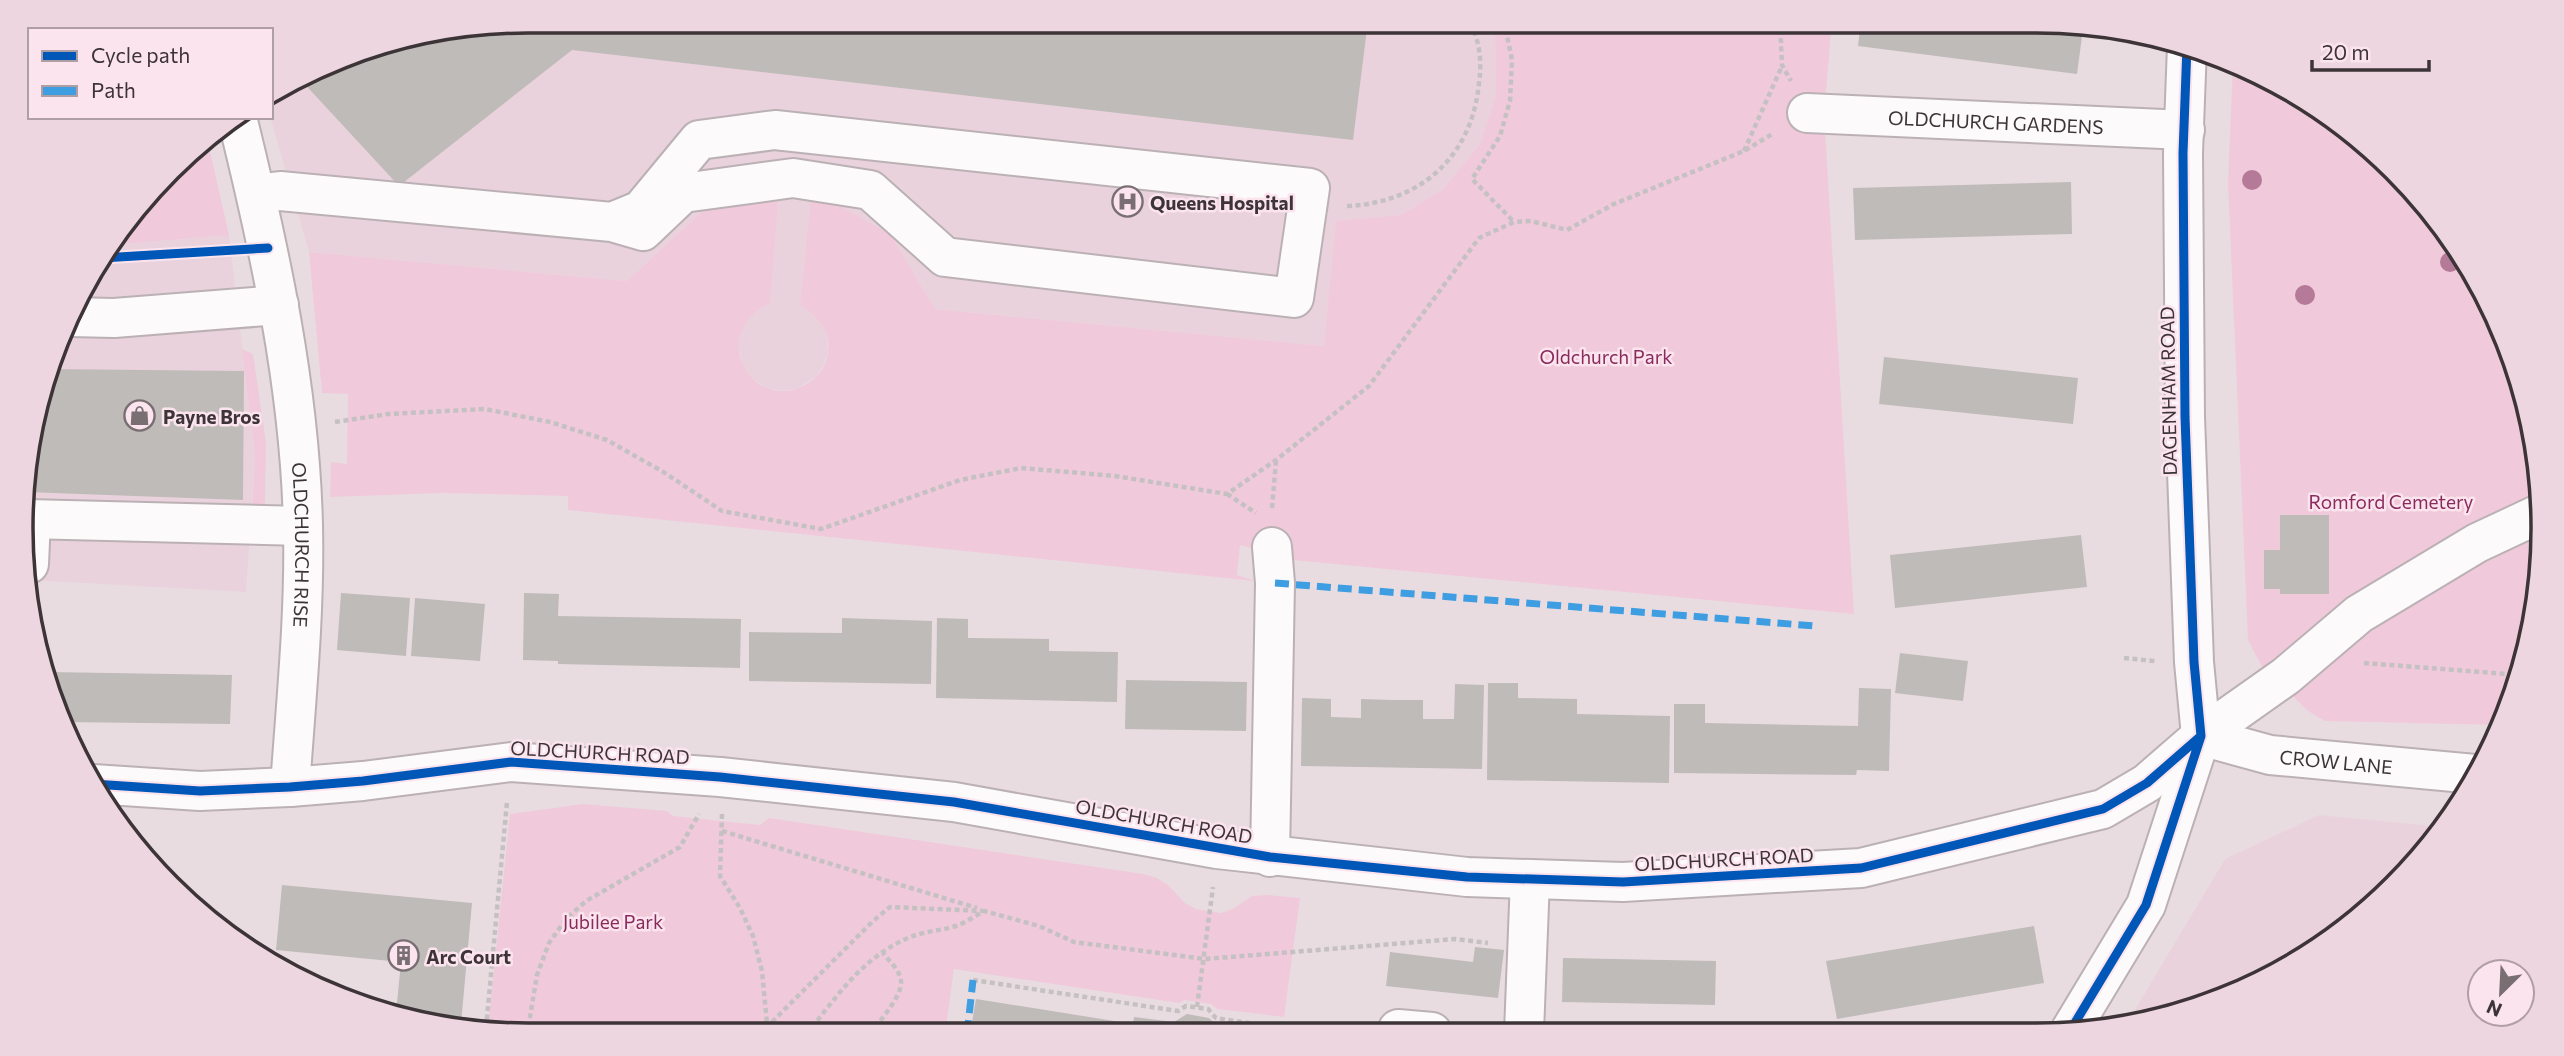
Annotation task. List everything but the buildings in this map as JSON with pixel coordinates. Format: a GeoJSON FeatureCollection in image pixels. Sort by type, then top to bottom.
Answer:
{"type":"FeatureCollection","features":[{"type":"Feature","properties":{"kind":"street","name":"DAGENHAM ROAD"},"geometry":{"type":"LineString","coordinates":[[2187,57],[2185,417],[2194,662],[2201,736]]}},
{"type":"Feature","properties":{"kind":"street","name":"OLDCHURCH GARDENS"},"geometry":{"type":"LineString","coordinates":[[1808,113],[2185,130]]}},
{"type":"Feature","properties":{"kind":"street","name":"OLDCHURCH RISE"},"geometry":{"type":"LineString","coordinates":[[239,126],[279,304],[296,428],[303,526],[299,653],[290,787]]}},
{"type":"Feature","properties":{"kind":"street"},"geometry":{"type":"LineString","coordinates":[[256,194],[280,191],[612,222],[643,231],[683,193],[793,178],[870,190],[945,257],[1294,298],[1310,188],[775,130],[699,140],[641,210],[612,222]]}},
{"type":"Feature","properties":{"kind":"street"},"geometry":{"type":"LineString","coordinates":[[80,317],[114,318],[279,304]]}},
{"type":"Feature","properties":{"kind":"street","name":"OLDCHURCH ROAD"},"geometry":{"type":"LineString","coordinates":[[107,786],[200,791],[290,787],[363,781],[511,762],[720,777],[954,802],[1270,857],[1467,877],[1623,882],[1861,868],[2103,809],[2147,783],[2201,736],[2286,677],[2310,654],[2371,607],[2477,542],[2531,518]]}},
{"type":"Feature","properties":{"kind":"street"},"geometry":{"type":"LineString","coordinates":[[33,519],[303,526]]}},
{"type":"Feature","properties":{"kind":"street"},"geometry":{"type":"LineString","coordinates":[[1268,524],[1275,583],[1270,857]]}},
{"type":"Feature","properties":{"kind":"street"},"geometry":{"type":"LineString","coordinates":[[2076,1021],[2146,905],[2201,736]]}},
{"type":"Feature","properties":{"kind":"street","name":"CROW LANE"},"geometry":{"type":"LineString","coordinates":[[2201,736],[2270,755],[2465,773]]}},
{"type":"Feature","properties":{"kind":"street"},"geometry":{"type":"LineString","coordinates":[[1524,1023],[1530,879]]}},
{"type":"Feature","properties":{"kind":"path"},"geometry":{"type":"LineString","coordinates":[[1308,201],[1348,206],[1381,203],[1415,189],[1440,171],[1458,148],[1477,105],[1481,65],[1476,33]]}},
{"type":"Feature","properties":{"kind":"path"},"geometry":{"type":"LineString","coordinates":[[1507,33],[1513,60],[1510,101],[1500,136],[1472,179],[1514,222]]}},
{"type":"Feature","properties":{"kind":"path"},"geometry":{"type":"LineString","coordinates":[[1227,494],[1276,460],[1369,386],[1479,238],[1514,222],[1531,221],[1567,230],[1614,204],[1744,151],[1808,113],[1782,65],[1781,33]]}},
{"type":"Feature","properties":{"kind":"path"},"geometry":{"type":"LineString","coordinates":[[1744,151],[1782,65]]}},
{"type":"Feature","properties":{"kind":"path"},"geometry":{"type":"LineString","coordinates":[[296,428],[388,414],[485,409],[550,422],[607,440],[665,472],[722,511],[821,529],[960,480],[1021,468],[1115,476],[1227,494],[1268,524],[1276,460]]}},
{"type":"Feature","properties":{"kind":"path"},"geometry":{"type":"LineString","coordinates":[[2310,654],[2367,663],[2508,674]]}},
{"type":"Feature","properties":{"kind":"path"},"geometry":{"type":"LineString","coordinates":[[2124,658],[2166,662]]}},
{"type":"Feature","properties":{"kind":"path"},"geometry":{"type":"LineString","coordinates":[[487,1021],[511,762]]}},
{"type":"Feature","properties":{"kind":"path"},"geometry":{"type":"LineString","coordinates":[[720,777],[720,876],[740,908],[753,936],[762,971],[768,1023]]}},
{"type":"Feature","properties":{"kind":"path"},"geometry":{"type":"LineString","coordinates":[[529,1023],[537,975],[549,943],[566,919],[586,901],[680,847],[720,777]]}},
{"type":"Feature","properties":{"kind":"path"},"geometry":{"type":"LineString","coordinates":[[722,831],[1039,926],[1074,942],[1205,959],[1454,939],[1527,947]]}},
{"type":"Feature","properties":{"kind":"path"},"geometry":{"type":"LineString","coordinates":[[1197,1007],[1217,849]]}},
{"type":"Feature","properties":{"kind":"path"},"geometry":{"type":"LineString","coordinates":[[771,1023],[873,921],[890,908],[984,911]]}},
{"type":"Feature","properties":{"kind":"path"},"geometry":{"type":"LineString","coordinates":[[815,1023],[849,979],[883,953],[906,939],[927,931],[957,926],[984,911]]}},
{"type":"Feature","properties":{"kind":"path"},"geometry":{"type":"LineString","coordinates":[[878,1023],[901,991],[902,982],[898,972],[883,953]]}},
{"type":"Feature","properties":{"kind":"path"},"geometry":{"type":"LineString","coordinates":[[973,980],[1178,1011],[1186,1006],[1197,1007],[1208,1009],[1216,1018],[1249,1023]]}},
{"type":"Feature","properties":{"kind":"shaded area","name":"Queens Hospital"},"geometry":{"type":"Polygon","coordinates":[[[528,33],[1493,33],[1495,36],[1496,96],[1480,144],[1443,189],[1401,215],[1336,222],[1325,346],[935,309],[891,235],[818,317],[826,330],[828,352],[816,377],[796,389],[782,391],[767,388],[751,377],[743,366],[738,344],[743,326],[759,308],[700,213],[627,281],[309,252],[271,119],[273,119],[273,105],[309,84],[369,60],[400,50],[463,37],[528,33]]]}},
{"type":"Feature","properties":{"kind":"shaded area"},"geometry":{"type":"Polygon","coordinates":[[[229,235],[255,455],[246,592],[36,580],[34,496],[37,463],[50,400],[84,309],[123,244],[229,235]]]}},
{"type":"Feature","properties":{"kind":"shaded area"},"geometry":{"type":"Polygon","coordinates":[[[2319,815],[2431,826],[2386,878],[2337,921],[2311,939],[2255,972],[2225,985],[2164,1006],[2133,1013],[2225,859],[2319,815]]]}},
{"type":"Feature","properties":{"kind":"green space","name":"Oldchurch Park"},"geometry":{"type":"Polygon","coordinates":[[[1493,33],[1831,33],[1824,114],[1854,614],[1293,560],[1240,545],[1237,575],[1255,581],[568,510],[568,496],[443,493],[330,497],[331,462],[347,464],[348,394],[322,393],[309,252],[627,281],[700,213],[779,188],[770,303],[750,317],[741,334],[739,352],[745,369],[757,382],[772,390],[791,390],[817,376],[825,365],[828,353],[827,337],[822,324],[800,305],[812,190],[891,235],[935,309],[1324,346],[1336,221],[1401,215],[1443,189],[1480,144],[1496,96],[1493,33]]]}},
{"type":"Feature","properties":{"kind":"green space","name":"Romford Cemetery"},"geometry":{"type":"Polygon","coordinates":[[[2233,74],[2255,84],[2311,117],[2337,135],[2386,178],[2429,227],[2480,309],[2514,400],[2527,463],[2531,528],[2527,593],[2521,625],[2514,656],[2490,725],[2325,721],[2308,711],[2261,665],[2248,640],[2228,183],[2233,74]]]}},
{"type":"Feature","properties":{"kind":"green space"},"geometry":{"type":"Polygon","coordinates":[[[210,150],[229,235],[123,244],[156,202],[210,150]]]}},
{"type":"Feature","properties":{"kind":"green space"},"geometry":{"type":"Polygon","coordinates":[[[242,349],[253,354],[266,442],[265,508],[252,507],[255,455],[242,349]]]}},
{"type":"Feature","properties":{"kind":"green space","name":"Jubilee Park"},"geometry":{"type":"Polygon","coordinates":[[[583,804],[667,811],[673,816],[760,825],[769,818],[1143,874],[1168,885],[1185,903],[1196,909],[1221,913],[1233,909],[1252,896],[1300,898],[1284,1017],[1217,1009],[1211,1004],[1184,1000],[1179,1003],[954,969],[947,1023],[489,1021],[510,814],[583,804]]]}},
{"type":"Feature","properties":{"kind":"marked path"},"geometry":{"type":"LineString","coordinates":[[1275,583],[1815,626]]}},
{"type":"Feature","properties":{"kind":"marked path"},"geometry":{"type":"LineString","coordinates":[[968,1023],[973,980]]}},
{"type":"Feature","properties":{"kind":"cycle path"},"geometry":{"type":"LineString","coordinates":[[2076,1021],[2146,905],[2201,736],[2194,662],[2185,417],[2183,153],[2187,57]]}},
{"type":"Feature","properties":{"kind":"cycle path"},"geometry":{"type":"LineString","coordinates":[[114,257],[268,248]]}},
{"type":"Feature","properties":{"kind":"cycle path"},"geometry":{"type":"LineString","coordinates":[[106,785],[200,791],[290,787],[363,781],[511,762],[720,777],[954,802],[1270,857],[1467,877],[1623,882],[1861,868],[2103,809],[2147,783],[2201,736]]}},
{"type":"Feature","properties":{"kind":"place","name":"Queens Hospital"},"geometry":{"type":"Point","coordinates":[1127,202]}},
{"type":"Feature","properties":{"kind":"place","name":"Payne Bros"},"geometry":{"type":"Point","coordinates":[140,416]}},
{"type":"Feature","properties":{"kind":"place","name":"Arc Court"},"geometry":{"type":"Point","coordinates":[403,956]}}]}
